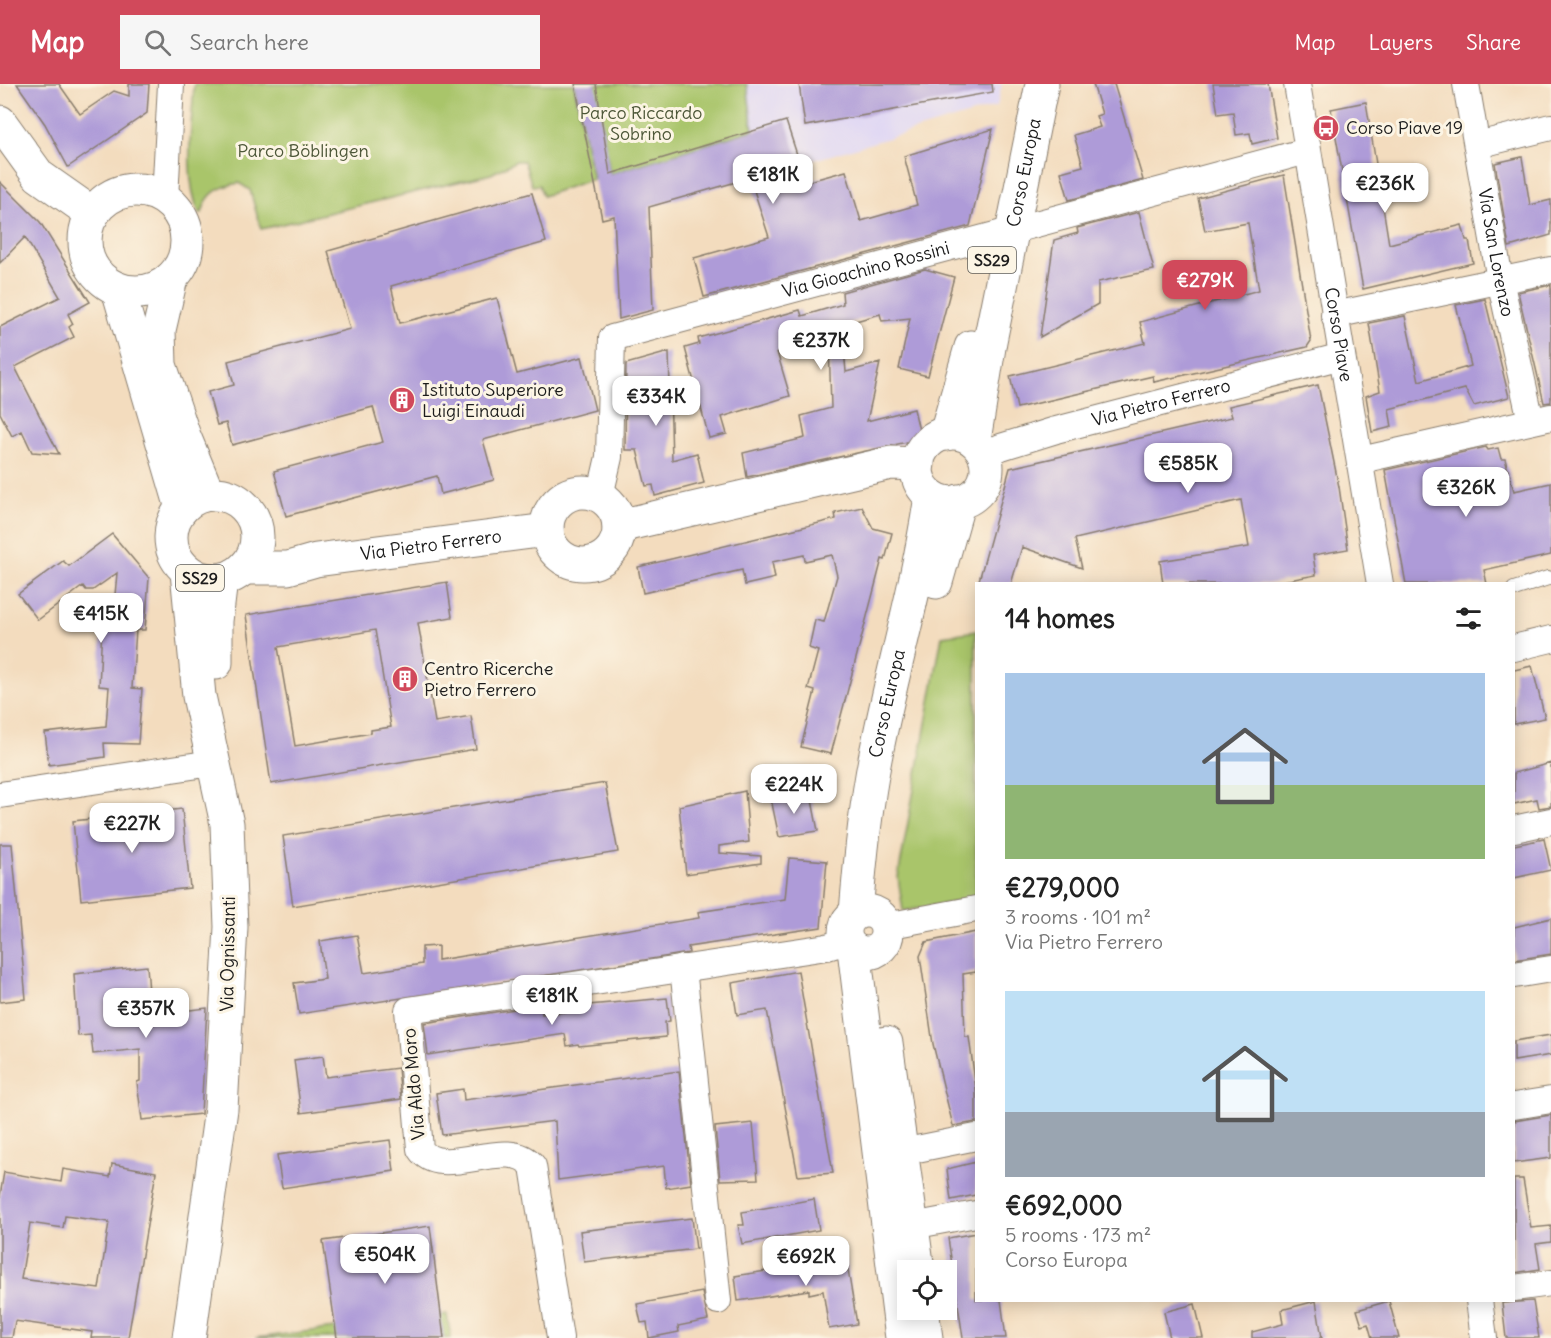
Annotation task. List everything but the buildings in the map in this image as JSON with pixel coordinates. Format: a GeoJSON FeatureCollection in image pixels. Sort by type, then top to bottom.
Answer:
{"type":"FeatureCollection","features":[{"type":"Feature","properties":{"kind":"main road","name":"Corso Europa"},"geometry":{"type":"LineString","coordinates":[[1006,233],[1027,84]]}},
{"type":"Feature","properties":{"kind":"main road","name":"Corso Europa"},"geometry":{"type":"LineString","coordinates":[[968,443],[974,339],[1006,233],[1042,84]]}},
{"type":"Feature","properties":{"kind":"main road"},"geometry":{"type":"LineString","coordinates":[[0,122],[39,176],[93,214]]}},
{"type":"Feature","properties":{"kind":"main road"},"geometry":{"type":"LineString","coordinates":[[171,278],[146,291],[118,289],[105,282],[95,271],[88,258],[85,243],[93,214],[104,201],[126,192],[151,192],[165,199],[176,209],[184,222],[187,237],[183,259],[171,278],[159,330],[160,364],[184,436],[195,501]]}},
{"type":"Feature","properties":{"kind":"main road"},"geometry":{"type":"LineString","coordinates":[[118,289],[195,501]]}},
{"type":"Feature","properties":{"kind":"main road"},"geometry":{"type":"LineString","coordinates":[[945,499],[918,476],[918,464],[927,444],[968,443]]}},
{"type":"Feature","properties":{"kind":"main road","name":"SS29"},"geometry":{"type":"LineString","coordinates":[[945,499],[972,497],[981,489],[986,478],[968,443]]}},
{"type":"Feature","properties":{"kind":"main road"},"geometry":{"type":"LineString","coordinates":[[619,526],[891,463],[918,464]]}},
{"type":"Feature","properties":{"kind":"main road"},"geometry":{"type":"LineString","coordinates":[[582,492],[600,496],[610,503],[617,514],[619,526],[617,540],[610,552],[598,561],[585,564],[571,562],[559,555],[550,543],[547,530],[552,512],[564,497],[582,492]]}},
{"type":"Feature","properties":{"kind":"main road"},"geometry":{"type":"LineString","coordinates":[[195,501],[228,496],[240,502],[255,524],[257,537]]}},
{"type":"Feature","properties":{"kind":"main road","name":"Corso Europa"},"geometry":{"type":"LineString","coordinates":[[902,1338],[866,932],[862,847],[875,759],[920,568],[945,499]]}},
{"type":"Feature","properties":{"kind":"main road","name":"SS29"},"geometry":{"type":"LineString","coordinates":[[195,501],[174,520],[171,534],[172,548],[177,561],[187,572],[197,578],[288,568],[316,560]]}},
{"type":"Feature","properties":{"kind":"main road","name":"Via Pietro Ferrero"},"geometry":{"type":"LineString","coordinates":[[316,560],[547,530]]}},
{"type":"Feature","properties":{"kind":"main road","name":"SS29"},"geometry":{"type":"LineString","coordinates":[[232,574],[256,549],[257,537],[316,560]]}},
{"type":"Feature","properties":{"kind":"main road","name":"Via Ognissanti"},"geometry":{"type":"LineString","coordinates":[[187,572],[199,696],[227,825],[231,927],[221,1109],[189,1338]]}},
{"type":"Feature","properties":{"kind":"main road","name":"Via Ognissanti"},"geometry":{"type":"LineString","coordinates":[[208,1338],[234,1158],[246,888],[242,820],[216,665],[216,621],[232,574]]}},
{"type":"Feature","properties":{"kind":"main road","name":"Corso Europa"},"geometry":{"type":"LineString","coordinates":[[866,932],[902,1152],[917,1260]]}},
{"type":"Feature","properties":{"kind":"main road"},"geometry":{"type":"LineString","coordinates":[[923,1320],[926,1338]]}},
{"type":"Feature","properties":{"kind":"street"},"geometry":{"type":"LineString","coordinates":[[165,199],[171,84]]}},
{"type":"Feature","properties":{"kind":"street","name":"Corso Piave"},"geometry":{"type":"LineString","coordinates":[[1297,84],[1380,582]]}},
{"type":"Feature","properties":{"kind":"street","name":"Via San Lorenzo"},"geometry":{"type":"LineString","coordinates":[[1466,84],[1500,280],[1541,419]]}},
{"type":"Feature","properties":{"kind":"street"},"geometry":{"type":"LineString","coordinates":[[1477,145],[1551,127]]}},
{"type":"Feature","properties":{"kind":"street","name":"Via Gioachino Rossini"},"geometry":{"type":"LineString","coordinates":[[600,496],[609,457],[612,338],[1307,151]]}},
{"type":"Feature","properties":{"kind":"street"},"geometry":{"type":"LineString","coordinates":[[1334,315],[1551,270]]}},
{"type":"Feature","properties":{"kind":"street","name":"Via Pietro Ferrero"},"geometry":{"type":"LineString","coordinates":[[968,443],[1001,447],[1056,430],[1342,359]]}},
{"type":"Feature","properties":{"kind":"street"},"geometry":{"type":"LineString","coordinates":[[1361,460],[1541,419]]}},
{"type":"Feature","properties":{"kind":"street"},"geometry":{"type":"LineString","coordinates":[[1515,648],[1551,639]]}},
{"type":"Feature","properties":{"kind":"street"},"geometry":{"type":"LineString","coordinates":[[0,795],[212,763]]}},
{"type":"Feature","properties":{"kind":"street"},"geometry":{"type":"LineString","coordinates":[[1515,829],[1551,821]]}},
{"type":"Feature","properties":{"kind":"street","name":"Via Aldo Moro"},"geometry":{"type":"LineString","coordinates":[[560,1338],[533,1166],[523,1157],[516,1155],[435,1161],[423,1154],[417,1142],[408,1010],[827,947],[866,932],[975,909]]}},
{"type":"Feature","properties":{"kind":"street"},"geometry":{"type":"LineString","coordinates":[[683,968],[718,1301]]}},
{"type":"Feature","properties":{"kind":"street"},"geometry":{"type":"LineString","coordinates":[[1515,975],[1551,969]]}},
{"type":"Feature","properties":{"kind":"street"},"geometry":{"type":"LineString","coordinates":[[1515,1106],[1551,1100]]}},
{"type":"Feature","properties":{"kind":"street"},"geometry":{"type":"LineString","coordinates":[[902,1152],[975,1137]]}},
{"type":"Feature","properties":{"kind":"street"},"geometry":{"type":"LineString","coordinates":[[912,1226],[975,1214]]}},
{"type":"Feature","properties":{"kind":"street"},"geometry":{"type":"LineString","coordinates":[[1515,1288],[1551,1283]]}},
{"type":"Feature","properties":{"kind":"street"},"geometry":{"type":"LineString","coordinates":[[1479,1302],[1484,1338]]}},
{"type":"Feature","properties":{"kind":"lane"},"geometry":{"type":"LineString","coordinates":[[1515,589],[1548,578]]}},
{"type":"Feature","properties":{"kind":"shaded area"},"geometry":{"type":"Polygon","coordinates":[[[747,84],[1002,84],[997,106],[787,168],[777,124],[753,130],[747,84]]]}},
{"type":"Feature","properties":{"kind":"green space","name":"Parco Böblingen"},"geometry":{"type":"Polygon","coordinates":[[[194,84],[574,84],[593,179],[543,196],[539,185],[532,186],[524,161],[516,161],[491,174],[261,229],[250,190],[239,183],[225,186],[211,195],[202,213],[199,213],[194,198],[190,166],[194,84]]]}},
{"type":"Feature","properties":{"kind":"green space","name":"Parco Riccardo Sobrino"},"geometry":{"type":"Polygon","coordinates":[[[595,84],[747,84],[753,130],[610,174],[595,84]]]}},
{"type":"Feature","properties":{"kind":"green space"},"geometry":{"type":"Polygon","coordinates":[[[975,631],[975,899],[903,911],[898,877],[942,636],[975,631]]]}},
{"type":"Feature","properties":{"kind":"green space"},"geometry":{"type":"Polygon","coordinates":[[[447,1314],[451,1338],[255,1338],[447,1314]]]}},
{"type":"Feature","properties":{"kind":"place","name":"Corso Piave 19"},"geometry":{"type":"Point","coordinates":[1326,128]}},
{"type":"Feature","properties":{"kind":"place","name":"Istituto Superiore Luigi Einaudi"},"geometry":{"type":"Point","coordinates":[402,400]}},
{"type":"Feature","properties":{"kind":"place","name":"Centro Ricerche Pietro Ferrero"},"geometry":{"type":"Point","coordinates":[405,679]}}]}
